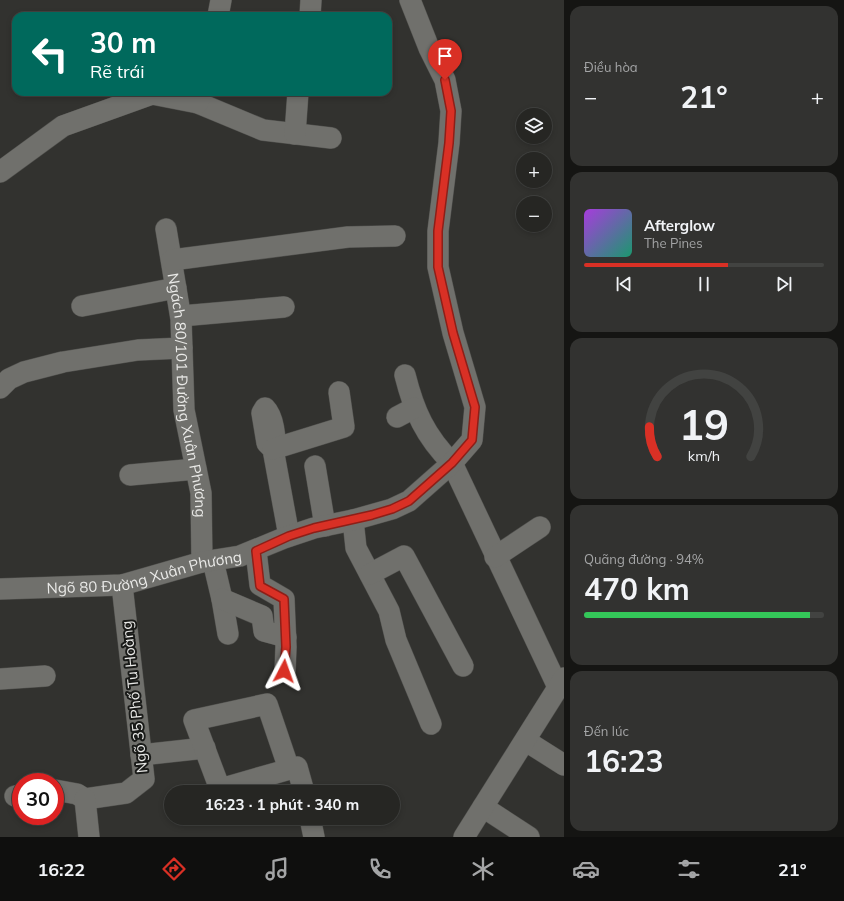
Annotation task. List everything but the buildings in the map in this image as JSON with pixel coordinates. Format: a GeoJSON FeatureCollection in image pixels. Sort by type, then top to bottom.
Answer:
{"type":"FeatureCollection","features":[{"type":"Feature","properties":{"kind":"street"},"geometry":{"type":"LineString","coordinates":[[219,12],[221,0]]}},
{"type":"Feature","properties":{"kind":"street"},"geometry":{"type":"LineString","coordinates":[[310,12],[311,0]]}},
{"type":"Feature","properties":{"kind":"street","name":"Ngõ 80 Đường Xuân Phương"},"geometry":{"type":"LineString","coordinates":[[0,589],[122,585],[207,561],[256,551],[289,536],[392,509],[409,501],[452,463],[472,440],[475,407],[453,333],[438,267],[438,231],[449,143],[451,111],[445,80],[429,48],[410,0]]}},
{"type":"Feature","properties":{"kind":"street"},"geometry":{"type":"LineString","coordinates":[[0,172],[63,126],[146,96]]}},
{"type":"Feature","properties":{"kind":"street"},"geometry":{"type":"LineString","coordinates":[[183,96],[199,97],[263,130],[332,138]]}},
{"type":"Feature","properties":{"kind":"street"},"geometry":{"type":"LineString","coordinates":[[295,134],[298,96]]}},
{"type":"Feature","properties":{"kind":"street","name":"Ngách 80/101 Đường Xuân Phương"},"geometry":{"type":"LineString","coordinates":[[166,229],[180,316],[184,410],[201,494],[207,561],[222,600],[228,634]]}},
{"type":"Feature","properties":{"kind":"street"},"geometry":{"type":"LineString","coordinates":[[172,260],[348,237],[395,236]]}},
{"type":"Feature","properties":{"kind":"street"},"geometry":{"type":"LineString","coordinates":[[82,306],[176,288]]}},
{"type":"Feature","properties":{"kind":"street"},"geometry":{"type":"LineString","coordinates":[[180,316],[284,307]]}},
{"type":"Feature","properties":{"kind":"street"},"geometry":{"type":"LineString","coordinates":[[3,377],[63,362],[138,350],[182,348]]}},
{"type":"Feature","properties":{"kind":"street"},"geometry":{"type":"LineString","coordinates":[[405,375],[405,412],[452,463],[495,557],[561,682],[526,741],[464,837]]}},
{"type":"Feature","properties":{"kind":"street"},"geometry":{"type":"LineString","coordinates":[[273,449],[344,427],[339,392]]}},
{"type":"Feature","properties":{"kind":"street"},"geometry":{"type":"LineString","coordinates":[[269,412],[265,408],[262,413],[267,444],[273,449],[289,536]]}},
{"type":"Feature","properties":{"kind":"street"},"geometry":{"type":"LineString","coordinates":[[315,466],[325,526]]}},
{"type":"Feature","properties":{"kind":"street"},"geometry":{"type":"LineString","coordinates":[[130,475],[196,469]]}},
{"type":"Feature","properties":{"kind":"street"},"geometry":{"type":"LineString","coordinates":[[353,520],[356,548],[388,611],[396,640],[431,724]]}},
{"type":"Feature","properties":{"kind":"street"},"geometry":{"type":"LineString","coordinates":[[495,557],[540,527]]}},
{"type":"Feature","properties":{"kind":"street"},"geometry":{"type":"LineString","coordinates":[[256,551],[260,586],[284,599],[286,637],[284,671]]}},
{"type":"Feature","properties":{"kind":"street"},"geometry":{"type":"LineString","coordinates":[[370,574],[404,556],[463,666]]}},
{"type":"Feature","properties":{"kind":"street","name":"Ngõ 35 Phố Tu Hoàng"},"geometry":{"type":"LineString","coordinates":[[85,799],[126,793],[144,779],[122,585]]}},
{"type":"Feature","properties":{"kind":"street"},"geometry":{"type":"LineString","coordinates":[[222,600],[262,616],[264,631],[286,637]]}},
{"type":"Feature","properties":{"kind":"street"},"geometry":{"type":"LineString","coordinates":[[0,679],[45,676]]}},
{"type":"Feature","properties":{"kind":"street"},"geometry":{"type":"LineString","coordinates":[[290,769],[267,704],[194,720],[220,789],[290,769],[297,767],[302,785]]}},
{"type":"Feature","properties":{"kind":"street"},"geometry":{"type":"LineString","coordinates":[[526,741],[564,765]]}},
{"type":"Feature","properties":{"kind":"street"},"geometry":{"type":"LineString","coordinates":[[141,755],[204,748]]}},
{"type":"Feature","properties":{"kind":"street"},"geometry":{"type":"LineString","coordinates":[[64,792],[77,794],[85,799],[89,837]]}},
{"type":"Feature","properties":{"kind":"street"},"geometry":{"type":"LineString","coordinates":[[483,807],[529,837]]}},
{"type":"Feature","properties":{"kind":"street"},"geometry":{"type":"LineString","coordinates":[[311,825],[314,837]]}},
{"type":"Feature","properties":{"kind":"route"},"geometry":{"type":"LineString","coordinates":[[284,671],[286,647],[284,599],[260,586],[256,551],[289,536],[314,528],[372,515],[392,509],[409,501],[452,463],[472,440],[475,407],[453,333],[438,267],[438,231],[449,143],[451,111],[445,80]]}}]}
